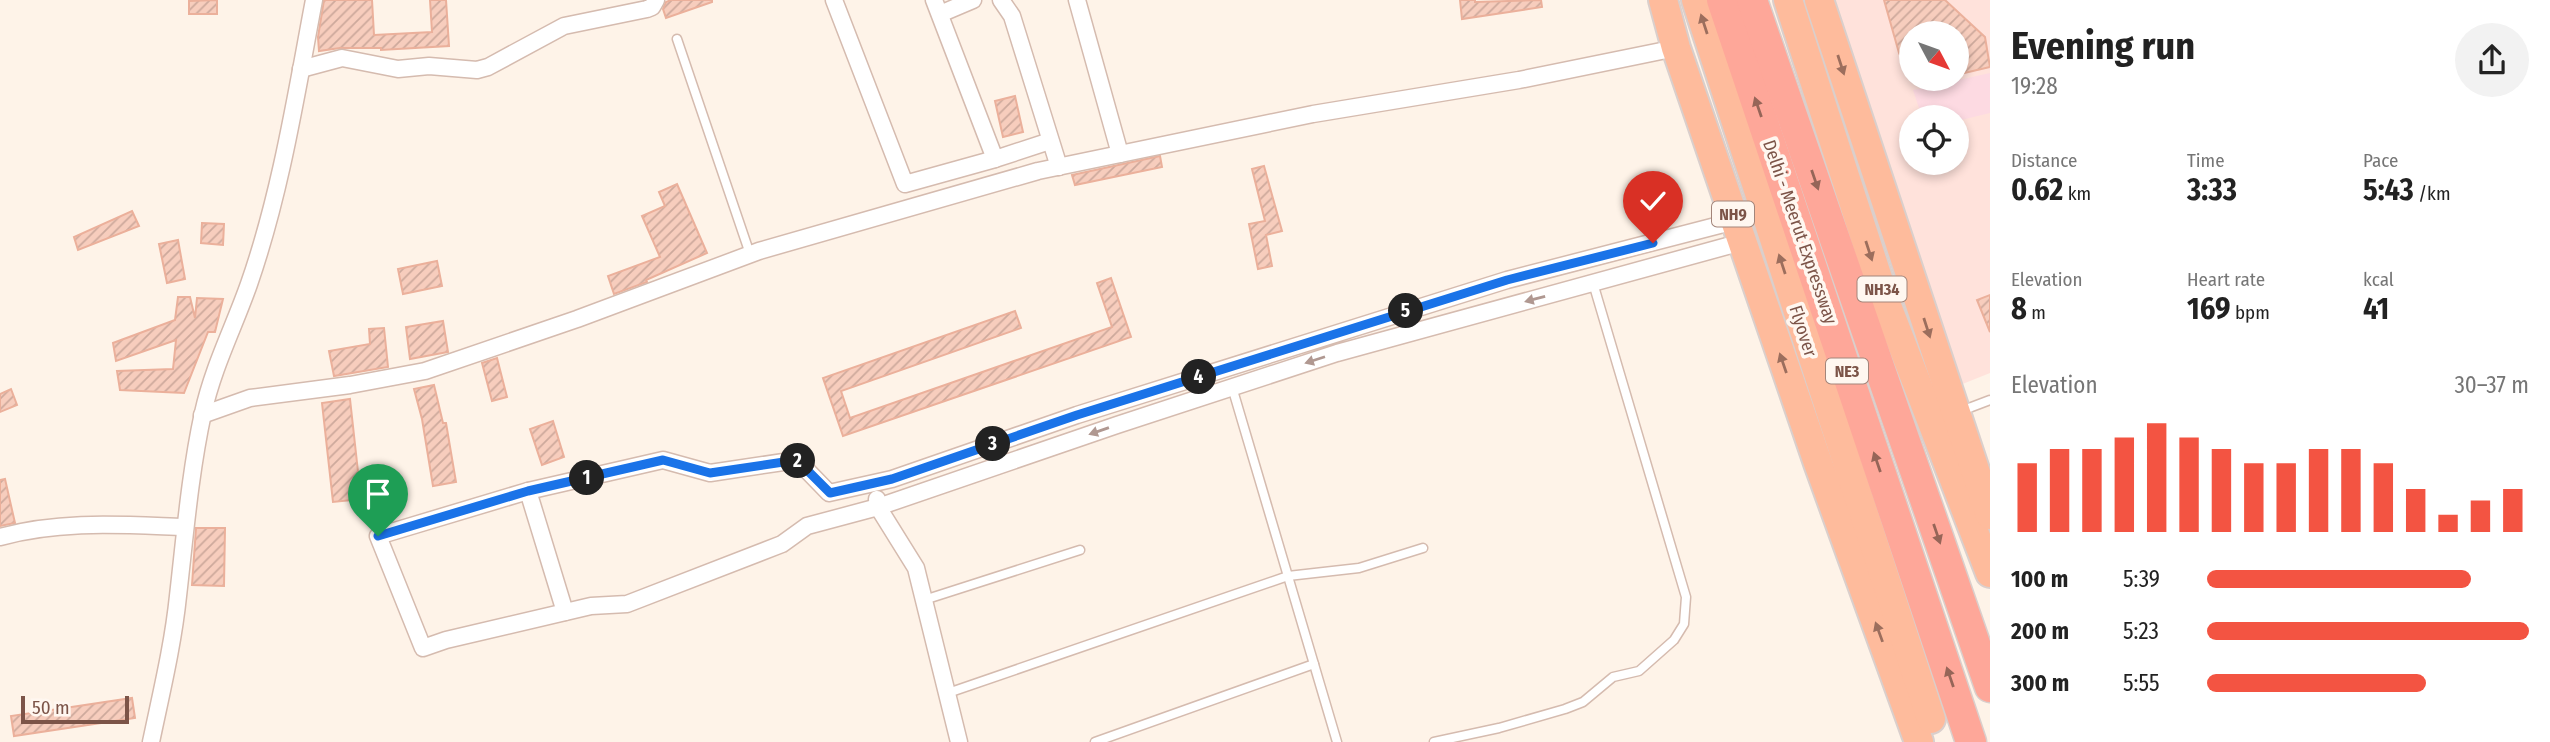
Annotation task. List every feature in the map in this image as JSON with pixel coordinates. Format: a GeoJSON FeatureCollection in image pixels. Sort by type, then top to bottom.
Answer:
{"type":"FeatureCollection","features":[{"type":"Feature","properties":{"kind":"highway","name":"NH9"},"geometry":{"type":"LineString","coordinates":[[1663,0],[1676,48],[1818,463],[1919,742]]}},
{"type":"Feature","properties":{"kind":"highway","name":"Flyover"},"geometry":{"type":"LineString","coordinates":[[1696,0],[1938,742]]}},
{"type":"Feature","properties":{"kind":"highway","name":"Delhi - Meerut Expressway"},"geometry":{"type":"LineString","coordinates":[[1722,0],[1971,742]]}},
{"type":"Feature","properties":{"kind":"highway","name":"Delhi - Meerut Expressway"},"geometry":{"type":"LineString","coordinates":[[1752,0],[1990,687]]}},
{"type":"Feature","properties":{"kind":"highway","name":"NH34"},"geometry":{"type":"LineString","coordinates":[[1788,0],[1886,303],[1990,573]]}},
{"type":"Feature","properties":{"kind":"highway"},"geometry":{"type":"LineString","coordinates":[[1819,0],[1990,515]]}},
{"type":"Feature","properties":{"kind":"street"},"geometry":{"type":"LineString","coordinates":[[151,742],[178,599],[185,527],[202,415],[209,385],[249,285],[269,219],[280,177],[314,0]]}},
{"type":"Feature","properties":{"kind":"street"},"geometry":{"type":"LineString","coordinates":[[301,69],[342,58],[398,69],[429,66],[477,70],[488,67],[556,29],[647,9],[652,7],[656,0]]}},
{"type":"Feature","properties":{"kind":"street"},"geometry":{"type":"LineString","coordinates":[[834,0],[905,184],[1051,141]]}},
{"type":"Feature","properties":{"kind":"street"},"geometry":{"type":"LineString","coordinates":[[973,0],[937,7],[995,159]]}},
{"type":"Feature","properties":{"kind":"street"},"geometry":{"type":"LineString","coordinates":[[1001,0],[1012,16],[1059,167]]}},
{"type":"Feature","properties":{"kind":"street"},"geometry":{"type":"LineString","coordinates":[[1077,0],[1120,154]]}},
{"type":"Feature","properties":{"kind":"street"},"geometry":{"type":"LineString","coordinates":[[202,415],[250,398],[350,386],[425,371],[577,319],[750,254],[1059,167],[1313,114],[1519,80],[1676,48]]}},
{"type":"Feature","properties":{"kind":"street"},"geometry":{"type":"LineString","coordinates":[[1739,232],[1593,283],[1337,353],[878,507],[807,526],[782,544],[627,604],[591,606],[446,640],[423,648],[378,536],[528,491],[663,460],[710,473],[797,460],[830,493],[892,479],[1077,415],[1507,280],[1570,264],[1739,232]]}},
{"type":"Feature","properties":{"kind":"street"},"geometry":{"type":"LineString","coordinates":[[1570,264],[1576,288]]}},
{"type":"Feature","properties":{"kind":"street"},"geometry":{"type":"LineString","coordinates":[[874,482],[878,507],[916,568],[959,742]]}},
{"type":"Feature","properties":{"kind":"street"},"geometry":{"type":"LineString","coordinates":[[528,491],[565,612]]}},
{"type":"Feature","properties":{"kind":"street"},"geometry":{"type":"LineString","coordinates":[[0,537],[61,525],[185,527]]}},
{"type":"Feature","properties":{"kind":"lane"},"geometry":{"type":"LineString","coordinates":[[677,39],[750,254]]}},
{"type":"Feature","properties":{"kind":"lane"},"geometry":{"type":"LineString","coordinates":[[1434,742],[1499,728],[1583,702],[1613,677],[1639,671],[1651,662],[1674,640],[1684,624],[1686,597],[1593,283]]}},
{"type":"Feature","properties":{"kind":"lane"},"geometry":{"type":"LineString","coordinates":[[1232,387],[1338,742]]}},
{"type":"Feature","properties":{"kind":"lane"},"geometry":{"type":"LineString","coordinates":[[1955,414],[1990,400]]}},
{"type":"Feature","properties":{"kind":"lane"},"geometry":{"type":"LineString","coordinates":[[948,693],[1288,576],[1359,568],[1423,548]]}},
{"type":"Feature","properties":{"kind":"lane"},"geometry":{"type":"LineString","coordinates":[[924,600],[1080,550]]}},
{"type":"Feature","properties":{"kind":"lane"},"geometry":{"type":"LineString","coordinates":[[1095,742],[1314,664]]}},
{"type":"Feature","properties":{"kind":"shaded area"},"geometry":{"type":"Polygon","coordinates":[[[1826,0],[1990,0],[1990,373],[1955,387],[1826,0]]]}},
{"type":"Feature","properties":{"kind":"shaded area"},"geometry":{"type":"Polygon","coordinates":[[[1990,73],[1990,113],[1969,118],[1969,105],[1918,105],[1913,91],[1969,91],[1969,78],[1990,73]]]}},
{"type":"Feature","properties":{"kind":"building"},"geometry":{"type":"Polygon","coordinates":[[[217,0],[217,14],[189,14],[189,1],[217,0]]]}},
{"type":"Feature","properties":{"kind":"building"},"geometry":{"type":"Polygon","coordinates":[[[324,0],[372,0],[374,35],[432,32],[430,0],[446,0],[449,46],[381,50],[340,48],[319,51],[318,37],[324,0]]]}},
{"type":"Feature","properties":{"kind":"building"},"geometry":{"type":"Polygon","coordinates":[[[1460,0],[1541,0],[1542,7],[1462,19],[1460,0]]]}},
{"type":"Feature","properties":{"kind":"building"},"geometry":{"type":"Polygon","coordinates":[[[1884,0],[1945,0],[1968,21],[1899,21],[1899,53],[1884,0]]]}},
{"type":"Feature","properties":{"kind":"building"},"geometry":{"type":"Polygon","coordinates":[[[666,2],[712,2],[666,18],[663,9],[666,2]]]}},
{"type":"Feature","properties":{"kind":"building"},"geometry":{"type":"Polygon","coordinates":[[[1969,22],[1985,37],[1990,67],[1969,72],[1969,22]]]}},
{"type":"Feature","properties":{"kind":"building"},"geometry":{"type":"Polygon","coordinates":[[[1015,96],[1023,132],[1003,137],[995,101],[1015,96]]]}},
{"type":"Feature","properties":{"kind":"building"},"geometry":{"type":"Polygon","coordinates":[[[1160,156],[1162,167],[1075,185],[1072,175],[1160,156]]]}},
{"type":"Feature","properties":{"kind":"building"},"geometry":{"type":"Polygon","coordinates":[[[1264,166],[1282,231],[1266,235],[1272,266],[1258,269],[1249,224],[1265,221],[1252,169],[1264,166]]]}},
{"type":"Feature","properties":{"kind":"building"},"geometry":{"type":"Polygon","coordinates":[[[677,184],[707,253],[646,280],[647,282],[614,294],[608,276],[660,257],[642,216],[665,206],[659,192],[677,184]]]}},
{"type":"Feature","properties":{"kind":"building"},"geometry":{"type":"Polygon","coordinates":[[[132,211],[139,226],[78,250],[74,237],[132,211]]]}},
{"type":"Feature","properties":{"kind":"building"},"geometry":{"type":"Polygon","coordinates":[[[202,223],[224,224],[223,245],[201,243],[202,223]]]}},
{"type":"Feature","properties":{"kind":"building"},"geometry":{"type":"Polygon","coordinates":[[[178,240],[185,279],[167,283],[159,244],[178,240]]]}},
{"type":"Feature","properties":{"kind":"building"},"geometry":{"type":"Polygon","coordinates":[[[437,261],[442,286],[403,294],[398,269],[437,261]]]}},
{"type":"Feature","properties":{"kind":"building"},"geometry":{"type":"Polygon","coordinates":[[[1111,278],[1131,337],[843,436],[823,378],[1015,311],[1021,328],[841,391],[850,418],[1112,327],[1097,283],[1111,278]]]}},
{"type":"Feature","properties":{"kind":"building"},"geometry":{"type":"Polygon","coordinates":[[[1990,295],[1990,332],[1977,300],[1990,295]]]}},
{"type":"Feature","properties":{"kind":"building"},"geometry":{"type":"Polygon","coordinates":[[[178,297],[190,297],[195,318],[197,298],[223,299],[215,332],[208,332],[184,393],[120,390],[117,371],[173,369],[176,340],[116,361],[113,343],[175,320],[178,297]]]}},
{"type":"Feature","properties":{"kind":"building"},"geometry":{"type":"Polygon","coordinates":[[[443,321],[448,352],[410,359],[406,327],[443,321]]]}},
{"type":"Feature","properties":{"kind":"building"},"geometry":{"type":"Polygon","coordinates":[[[384,328],[388,367],[334,376],[329,351],[370,344],[369,329],[384,328]]]}},
{"type":"Feature","properties":{"kind":"building"},"geometry":{"type":"Polygon","coordinates":[[[497,358],[507,397],[492,401],[482,363],[497,358]]]}},
{"type":"Feature","properties":{"kind":"building"},"geometry":{"type":"Polygon","coordinates":[[[434,385],[443,423],[446,423],[456,482],[433,486],[414,389],[434,385]]]}},
{"type":"Feature","properties":{"kind":"building"},"geometry":{"type":"Polygon","coordinates":[[[11,389],[17,405],[0,412],[0,394],[11,389]]]}},
{"type":"Feature","properties":{"kind":"building"},"geometry":{"type":"Polygon","coordinates":[[[350,399],[361,499],[333,502],[322,403],[350,399]]]}},
{"type":"Feature","properties":{"kind":"building"},"geometry":{"type":"Polygon","coordinates":[[[553,421],[564,457],[542,465],[530,429],[553,421]]]}},
{"type":"Feature","properties":{"kind":"building"},"geometry":{"type":"Polygon","coordinates":[[[5,479],[15,523],[0,526],[0,480],[5,479]]]}},
{"type":"Feature","properties":{"kind":"building"},"geometry":{"type":"Polygon","coordinates":[[[196,528],[225,528],[224,586],[192,585],[196,528]]]}},
{"type":"Feature","properties":{"kind":"building"},"geometry":{"type":"Polygon","coordinates":[[[132,698],[135,718],[14,736],[11,716],[132,698]]]}},
{"type":"Feature","properties":{"kind":"route"},"geometry":{"type":"LineString","coordinates":[[378,536],[528,491],[663,460],[710,473],[797,460],[830,493],[892,479],[1077,415],[1507,280],[1653,243]]}}]}
